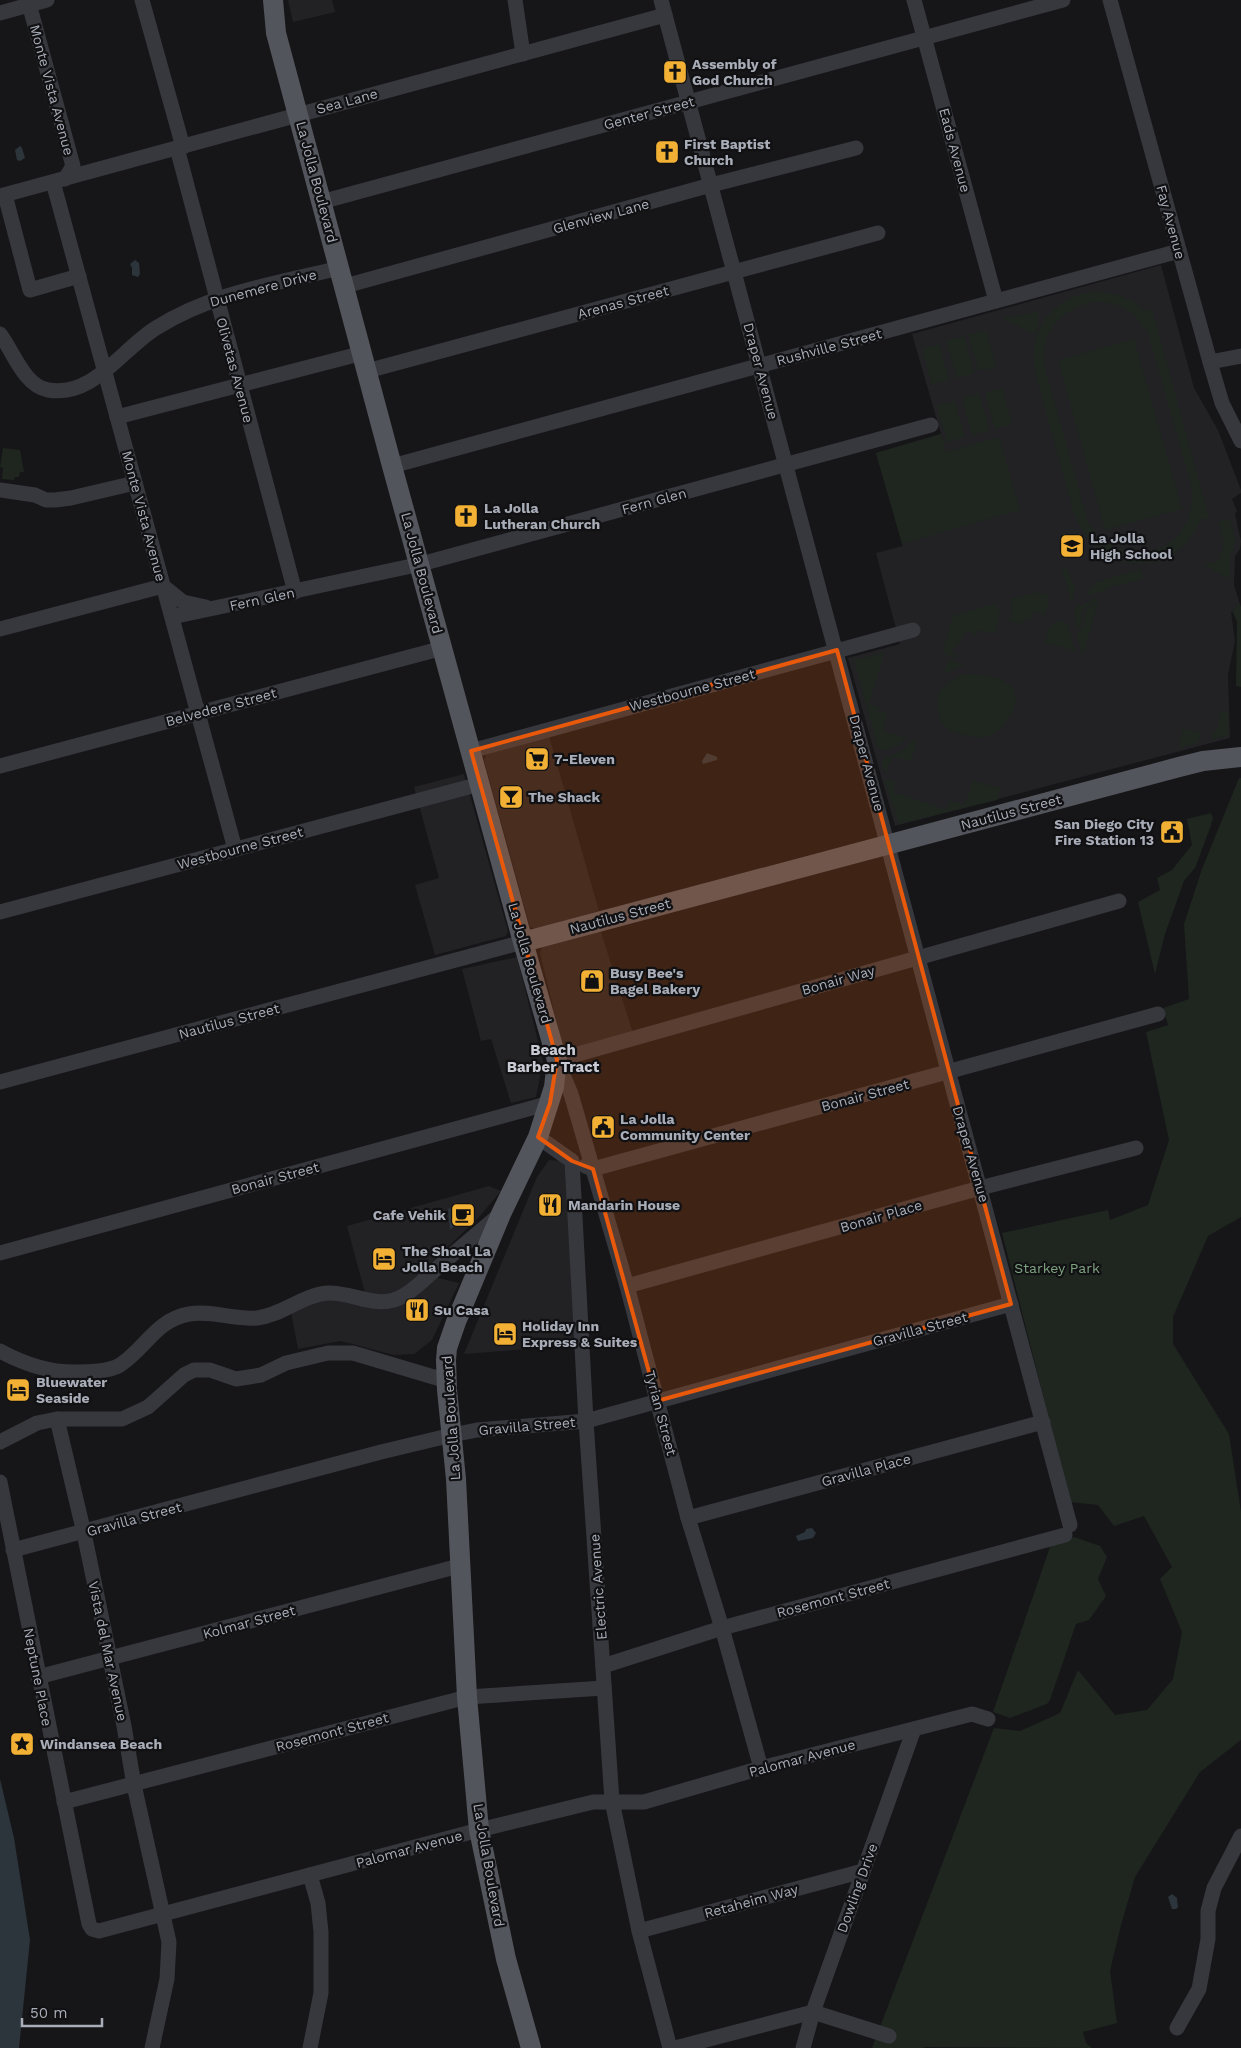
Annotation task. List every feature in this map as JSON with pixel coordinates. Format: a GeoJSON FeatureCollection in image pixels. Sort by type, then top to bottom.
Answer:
{"type":"FeatureCollection","features":[{"type":"Feature","properties":{"kind":"main road","name":"La Jolla Boulevard"},"geometry":{"type":"LineString","coordinates":[[273,0],[276,33],[321,202],[343,277],[392,466],[421,564],[523,942],[557,1060],[550,1103],[538,1137],[501,1214],[447,1348],[447,1381],[452,1435],[467,1697],[479,1830],[506,1959],[531,2048]]}},
{"type":"Feature","properties":{"kind":"main road","name":"Nautilus Street"},"geometry":{"type":"LineString","coordinates":[[523,942],[1203,760],[1241,758]]}},
{"type":"Feature","properties":{"kind":"street"},"geometry":{"type":"LineString","coordinates":[[0,13],[28,2],[47,0]]}},
{"type":"Feature","properties":{"kind":"street","name":"Olivetas Avenue"},"geometry":{"type":"LineString","coordinates":[[142,0],[180,147],[216,299],[295,592]]}},
{"type":"Feature","properties":{"kind":"street"},"geometry":{"type":"LineString","coordinates":[[515,0],[523,54]]}},
{"type":"Feature","properties":{"kind":"street","name":"Draper Avenue"},"geometry":{"type":"LineString","coordinates":[[661,0],[1043,1422],[1068,1530]]}},
{"type":"Feature","properties":{"kind":"street","name":"Eads Avenue"},"geometry":{"type":"LineString","coordinates":[[914,0],[996,301]]}},
{"type":"Feature","properties":{"kind":"street","name":"Genter Street"},"geometry":{"type":"LineString","coordinates":[[321,202],[1063,0]]}},
{"type":"Feature","properties":{"kind":"street","name":"Fay Avenue"},"geometry":{"type":"LineString","coordinates":[[1110,0],[1222,404],[1241,441]]}},
{"type":"Feature","properties":{"kind":"street","name":"Monte Vista Avenue"},"geometry":{"type":"LineString","coordinates":[[28,2],[73,166],[59,180],[79,276],[235,849]]}},
{"type":"Feature","properties":{"kind":"street","name":"Sea Lane"},"geometry":{"type":"LineString","coordinates":[[2,195],[665,15]]}},
{"type":"Feature","properties":{"kind":"street","name":"Glenview Lane"},"geometry":{"type":"LineString","coordinates":[[343,277],[856,148]]}},
{"type":"Feature","properties":{"kind":"street"},"geometry":{"type":"LineString","coordinates":[[2,195],[30,290],[79,276]]}},
{"type":"Feature","properties":{"kind":"street","name":"Arenas Street"},"geometry":{"type":"LineString","coordinates":[[117,417],[240,385],[365,362],[734,272],[878,233]]}},
{"type":"Feature","properties":{"kind":"street","name":"Rushville Street"},"geometry":{"type":"LineString","coordinates":[[392,466],[1179,251]]}},
{"type":"Feature","properties":{"kind":"street","name":"Dunemere Drive"},"geometry":{"type":"LineString","coordinates":[[0,334],[15,361],[38,388],[70,391],[105,371],[155,328],[185,312],[216,299],[343,277]]}},
{"type":"Feature","properties":{"kind":"street"},"geometry":{"type":"LineString","coordinates":[[1210,362],[1241,356]]}},
{"type":"Feature","properties":{"kind":"street","name":"Fern Glen"},"geometry":{"type":"LineString","coordinates":[[172,617],[421,564],[931,425]]}},
{"type":"Feature","properties":{"kind":"street"},"geometry":{"type":"LineString","coordinates":[[0,490],[28,494],[46,500],[55,500],[135,483]]}},
{"type":"Feature","properties":{"kind":"street"},"geometry":{"type":"LineString","coordinates":[[0,630],[163,586],[182,602],[190,605],[220,607]]}},
{"type":"Feature","properties":{"kind":"street","name":"Westbourne Street"},"geometry":{"type":"LineString","coordinates":[[471,751],[913,630]]}},
{"type":"Feature","properties":{"kind":"street","name":"Belvedere Street"},"geometry":{"type":"LineString","coordinates":[[0,766],[443,648]]}},
{"type":"Feature","properties":{"kind":"street","name":"Westbourne Street"},"geometry":{"type":"LineString","coordinates":[[0,912],[480,784]]}},
{"type":"Feature","properties":{"kind":"street","name":"Bonair Way"},"geometry":{"type":"LineString","coordinates":[[557,1060],[1119,902]]}},
{"type":"Feature","properties":{"kind":"street","name":"Nautilus Street"},"geometry":{"type":"LineString","coordinates":[[0,1082],[523,942]]}},
{"type":"Feature","properties":{"kind":"street","name":"Bonair Street"},"geometry":{"type":"LineString","coordinates":[[593,1169],[1158,1014]]}},
{"type":"Feature","properties":{"kind":"street","name":"Tyrian Street"},"geometry":{"type":"LineString","coordinates":[[557,1060],[572,1094],[627,1286],[688,1518],[722,1628],[761,1768]]}},
{"type":"Feature","properties":{"kind":"street","name":"Bonair Street"},"geometry":{"type":"LineString","coordinates":[[0,1253],[550,1103]]}},
{"type":"Feature","properties":{"kind":"street"},"geometry":{"type":"LineString","coordinates":[[538,1137],[572,1160],[593,1169]]}},
{"type":"Feature","properties":{"kind":"street","name":"Bonair Place"},"geometry":{"type":"LineString","coordinates":[[627,1286],[980,1188],[1136,1148]]}},
{"type":"Feature","properties":{"kind":"street","name":"Electric Avenue"},"geometry":{"type":"LineString","coordinates":[[572,1160],[586,1421],[612,1801],[639,1931],[670,2048]]}},
{"type":"Feature","properties":{"kind":"street"},"geometry":{"type":"LineString","coordinates":[[0,1351],[20,1362],[44,1368],[80,1372],[112,1368],[121,1364],[172,1318],[191,1313],[258,1318],[268,1316],[301,1300],[329,1293],[372,1301],[392,1301],[408,1293],[422,1282],[501,1214]]}},
{"type":"Feature","properties":{"kind":"street","name":"Gravilla Street"},"geometry":{"type":"LineString","coordinates":[[13,1550],[84,1533],[381,1452],[452,1435],[476,1430],[586,1421],[1011,1304]]}},
{"type":"Feature","properties":{"kind":"street"},"geometry":{"type":"LineString","coordinates":[[0,1442],[38,1423],[57,1419],[122,1419],[148,1407],[184,1375],[194,1370],[210,1370],[236,1379],[260,1375],[286,1363],[328,1353],[353,1353],[447,1381]]}},
{"type":"Feature","properties":{"kind":"street","name":"Vista del Mar Avenue"},"geometry":{"type":"LineString","coordinates":[[57,1419],[84,1533],[124,1726],[134,1785],[169,1942],[167,1979],[152,2048]]}},
{"type":"Feature","properties":{"kind":"street","name":"Gravilla Place"},"geometry":{"type":"LineString","coordinates":[[688,1518],[1043,1422]]}},
{"type":"Feature","properties":{"kind":"street","name":"Neptune Place"},"geometry":{"type":"LineString","coordinates":[[0,1482],[88,1924],[92,1929]]}},
{"type":"Feature","properties":{"kind":"street","name":"Rosemont Street"},"geometry":{"type":"LineString","coordinates":[[603,1666],[722,1628],[1068,1530]]}},
{"type":"Feature","properties":{"kind":"street","name":"Kolmar Street"},"geometry":{"type":"LineString","coordinates":[[38,1677],[459,1566]]}},
{"type":"Feature","properties":{"kind":"street","name":"Rosemont Street"},"geometry":{"type":"LineString","coordinates":[[64,1802],[467,1697],[604,1688]]}},
{"type":"Feature","properties":{"kind":"street","name":"Palomar Avenue"},"geometry":{"type":"LineString","coordinates":[[92,1929],[99,1931],[479,1830],[593,1802],[644,1802],[761,1768],[972,1714],[988,1719]]}},
{"type":"Feature","properties":{"kind":"street","name":"Dowling Drive"},"geometry":{"type":"LineString","coordinates":[[803,2048],[813,2012],[914,1729]]}},
{"type":"Feature","properties":{"kind":"street"},"geometry":{"type":"LineString","coordinates":[[1178,2028],[1199,1990],[1208,1939],[1208,1911],[1214,1888],[1241,1836]]}},
{"type":"Feature","properties":{"kind":"street","name":"Retaheim Way"},"geometry":{"type":"LineString","coordinates":[[639,1931],[863,1871]]}},
{"type":"Feature","properties":{"kind":"street"},"geometry":{"type":"LineString","coordinates":[[310,1875],[318,1903],[321,1932],[321,1993],[310,2048]]}},
{"type":"Feature","properties":{"kind":"street"},"geometry":{"type":"LineString","coordinates":[[675,2048],[813,2012],[889,2036]]}},
{"type":"Feature","properties":{"kind":"highlighted area"},"geometry":{"type":"Polygon","coordinates":[[[837,650],[1011,1304],[657,1401],[593,1169],[572,1161],[538,1137],[550,1103],[557,1060],[471,751],[837,650]]]}},
{"type":"Feature","properties":{"kind":"shaded area"},"geometry":{"type":"Polygon","coordinates":[[[288,0],[332,0],[335,12],[293,22],[288,0]]]}},
{"type":"Feature","properties":{"kind":"shaded area"},"geometry":{"type":"Polygon","coordinates":[[[20,146],[25,158],[20,161],[17,160],[15,150],[20,146]]]}},
{"type":"Feature","properties":{"kind":"shaded area"},"geometry":{"type":"Polygon","coordinates":[[[135,260],[139,263],[140,274],[138,277],[132,275],[130,264],[135,260]]]}},
{"type":"Feature","properties":{"kind":"shaded area","name":"La Jolla High School"},"geometry":{"type":"Polygon","coordinates":[[[1161,265],[1194,388],[1218,430],[1241,490],[1241,493],[1232,499],[1237,511],[1235,514],[1241,541],[1240,549],[1235,556],[1234,585],[1241,607],[1231,612],[1235,641],[1228,675],[1230,738],[895,826],[848,658],[900,644],[876,553],[903,546],[876,453],[941,434],[912,334],[1161,265]]]}},
{"type":"Feature","properties":{"kind":"shaded area"},"geometry":{"type":"Polygon","coordinates":[[[549,736],[599,911],[535,929],[530,927],[484,760],[487,753],[549,736]]]}},
{"type":"Feature","properties":{"kind":"shaded area"},"geometry":{"type":"Polygon","coordinates":[[[707,753],[717,757],[717,760],[703,764],[702,761],[707,753]]]}},
{"type":"Feature","properties":{"kind":"shaded area"},"geometry":{"type":"Polygon","coordinates":[[[464,774],[508,931],[506,936],[435,955],[415,885],[439,878],[414,787],[464,774]]]}},
{"type":"Feature","properties":{"kind":"shaded area"},"geometry":{"type":"Polygon","coordinates":[[[600,929],[633,1033],[564,1053],[540,953],[543,944],[600,929]]]}},
{"type":"Feature","properties":{"kind":"shaded area"},"geometry":{"type":"Polygon","coordinates":[[[517,957],[543,1061],[536,1097],[511,1103],[491,1039],[481,1041],[462,969],[517,957]]]}},
{"type":"Feature","properties":{"kind":"shaded area"},"geometry":{"type":"Polygon","coordinates":[[[549,1160],[562,1161],[568,1173],[579,1345],[464,1354],[537,1177],[549,1160]]]}},
{"type":"Feature","properties":{"kind":"shaded area"},"geometry":{"type":"Polygon","coordinates":[[[489,1186],[501,1191],[479,1217],[432,1262],[438,1278],[459,1283],[432,1340],[414,1354],[394,1355],[341,1341],[298,1349],[289,1301],[365,1293],[347,1226],[489,1186]]]}},
{"type":"Feature","properties":{"kind":"shaded area"},"geometry":{"type":"Polygon","coordinates":[[[454,1207],[458,1223],[450,1230],[448,1209],[454,1207]]]}},
{"type":"Feature","properties":{"kind":"shaded area"},"geometry":{"type":"Polygon","coordinates":[[[812,1528],[816,1533],[813,1538],[798,1541],[796,1536],[805,1532],[806,1529],[812,1528]]]}},
{"type":"Feature","properties":{"kind":"shaded area"},"geometry":{"type":"Polygon","coordinates":[[[0,1779],[14,1838],[30,1940],[19,2048],[0,2048],[0,1779]]]}},
{"type":"Feature","properties":{"kind":"shaded area"},"geometry":{"type":"Polygon","coordinates":[[[1172,1894],[1177,1898],[1178,1907],[1176,1909],[1172,1909],[1168,1897],[1172,1894]]]}},
{"type":"Feature","properties":{"kind":"green space"},"geometry":{"type":"Polygon","coordinates":[[[1090,292],[1106,292],[1126,298],[1145,311],[1152,309],[1209,518],[1200,520],[1189,540],[1173,554],[1155,562],[1136,564],[1117,559],[1099,550],[1084,534],[1074,514],[1035,372],[1034,358],[1035,344],[1045,320],[1053,310],[1076,296],[1090,292]],[[1103,302],[1090,303],[1068,312],[1052,329],[1047,340],[1044,352],[1044,365],[1088,522],[1103,539],[1121,549],[1139,552],[1157,549],[1173,540],[1185,526],[1191,507],[1191,484],[1148,333],[1132,313],[1118,305],[1103,302]]]}},
{"type":"Feature","properties":{"kind":"green space"},"geometry":{"type":"Polygon","coordinates":[[[1039,312],[1039,324],[1035,335],[1003,318],[1039,312]]]}},
{"type":"Feature","properties":{"kind":"green space"},"geometry":{"type":"Polygon","coordinates":[[[986,330],[996,367],[979,371],[968,335],[986,330]]]}},
{"type":"Feature","properties":{"kind":"green space"},"geometry":{"type":"Polygon","coordinates":[[[964,336],[974,373],[957,378],[946,341],[964,336]]]}},
{"type":"Feature","properties":{"kind":"green space"},"geometry":{"type":"Polygon","coordinates":[[[1134,339],[1182,509],[1105,530],[1058,360],[1134,339]]]}},
{"type":"Feature","properties":{"kind":"green space"},"geometry":{"type":"Polygon","coordinates":[[[939,344],[949,380],[932,385],[922,349],[939,344]]]}},
{"type":"Feature","properties":{"kind":"green space"},"geometry":{"type":"Polygon","coordinates":[[[1002,388],[1012,424],[995,429],[985,393],[1002,388]]]}},
{"type":"Feature","properties":{"kind":"green space"},"geometry":{"type":"Polygon","coordinates":[[[979,393],[989,430],[972,435],[962,398],[979,393]]]}},
{"type":"Feature","properties":{"kind":"green space"},"geometry":{"type":"Polygon","coordinates":[[[954,401],[965,437],[947,442],[937,406],[954,401]]]}},
{"type":"Feature","properties":{"kind":"green space"},"geometry":{"type":"Polygon","coordinates":[[[941,434],[946,452],[999,437],[1020,510],[902,544],[876,453],[941,434]]]}},
{"type":"Feature","properties":{"kind":"green space"},"geometry":{"type":"Polygon","coordinates":[[[3,448],[20,450],[24,472],[20,472],[19,477],[15,477],[14,480],[2,479],[3,468],[0,467],[3,448]]]}},
{"type":"Feature","properties":{"kind":"green space"},"geometry":{"type":"Polygon","coordinates":[[[1230,519],[1236,540],[1234,541],[1234,547],[1230,556],[1230,579],[1203,565],[1219,561],[1224,542],[1218,522],[1230,519]]]}},
{"type":"Feature","properties":{"kind":"green space"},"geometry":{"type":"Polygon","coordinates":[[[1067,568],[1076,591],[1072,594],[1075,600],[1071,600],[1062,569],[1067,568]]]}},
{"type":"Feature","properties":{"kind":"green space"},"geometry":{"type":"Polygon","coordinates":[[[1141,569],[1143,579],[1107,588],[1105,591],[1097,592],[1091,596],[1086,593],[1097,582],[1141,569]]]}},
{"type":"Feature","properties":{"kind":"green space"},"geometry":{"type":"Polygon","coordinates":[[[1038,592],[1048,594],[1049,599],[1045,614],[1034,612],[1032,620],[1024,619],[1024,624],[1009,621],[1012,609],[1010,599],[1038,592]]]}},
{"type":"Feature","properties":{"kind":"green space"},"geometry":{"type":"Polygon","coordinates":[[[1097,595],[1096,601],[1083,610],[1081,625],[1077,629],[1074,614],[1076,605],[1080,606],[1092,601],[1097,595]]]}},
{"type":"Feature","properties":{"kind":"green space"},"geometry":{"type":"Polygon","coordinates":[[[1099,600],[1082,658],[1077,632],[1083,629],[1086,610],[1099,600]]]}},
{"type":"Feature","properties":{"kind":"green space"},"geometry":{"type":"Polygon","coordinates":[[[996,603],[1000,613],[995,634],[977,630],[976,635],[967,631],[952,651],[959,659],[946,655],[943,651],[953,616],[996,603]]]}},
{"type":"Feature","properties":{"kind":"green space"},"geometry":{"type":"Polygon","coordinates":[[[1240,605],[1241,687],[1236,686],[1237,622],[1232,610],[1240,605]]]}},
{"type":"Feature","properties":{"kind":"green space"},"geometry":{"type":"Polygon","coordinates":[[[1060,620],[1068,624],[1075,651],[1045,642],[1050,626],[1060,620]]]}},
{"type":"Feature","properties":{"kind":"green space"},"geometry":{"type":"Polygon","coordinates":[[[884,653],[869,704],[879,707],[878,711],[887,714],[882,731],[907,738],[898,745],[883,751],[878,748],[854,660],[884,653]]]}},
{"type":"Feature","properties":{"kind":"green space"},"geometry":{"type":"Polygon","coordinates":[[[948,660],[963,665],[946,673],[944,672],[948,660]]]}},
{"type":"Feature","properties":{"kind":"green space"},"geometry":{"type":"Polygon","coordinates":[[[966,674],[1001,679],[1010,685],[1016,697],[1015,705],[1008,720],[997,732],[986,737],[958,734],[947,728],[940,719],[937,705],[940,692],[947,683],[966,674]]]}},
{"type":"Feature","properties":{"kind":"green space"},"geometry":{"type":"Polygon","coordinates":[[[1220,711],[1228,711],[1228,735],[1213,739],[1212,734],[1218,727],[1220,711]]]}},
{"type":"Feature","properties":{"kind":"green space"},"geometry":{"type":"Polygon","coordinates":[[[1183,728],[1201,733],[1198,743],[1178,748],[1183,728]]]}},
{"type":"Feature","properties":{"kind":"green space"},"geometry":{"type":"Polygon","coordinates":[[[913,740],[917,741],[911,761],[892,757],[885,774],[881,760],[901,751],[913,740]]]}},
{"type":"Feature","properties":{"kind":"green space"},"geometry":{"type":"Polygon","coordinates":[[[884,778],[896,782],[893,792],[947,810],[950,800],[965,805],[973,781],[1001,788],[997,800],[899,824],[884,778]]]}},
{"type":"Feature","properties":{"kind":"green space","name":"Starkey Park"},"geometry":{"type":"Polygon","coordinates":[[[1239,778],[1241,778],[1241,1217],[1208,1236],[1173,1317],[1173,1344],[1229,1434],[1241,1512],[1241,1740],[1200,1772],[1135,1877],[1110,1971],[1117,2023],[1083,2032],[1086,2043],[1092,2048],[872,2048],[994,1728],[1020,1731],[1060,1713],[1078,1670],[1115,1715],[1147,1710],[1173,1679],[1182,1632],[1160,1579],[1172,1567],[1144,1516],[1114,1526],[1098,1505],[1070,1502],[1002,1233],[1108,1210],[1110,1220],[1148,1205],[1169,1140],[1146,1032],[1168,1025],[1163,1008],[1189,999],[1184,924],[1202,869],[1239,778]]]}},
{"type":"Feature","properties":{"kind":"green space"},"geometry":{"type":"Polygon","coordinates":[[[1211,813],[1213,818],[1210,828],[1195,868],[1184,881],[1165,934],[1155,974],[1138,902],[1160,890],[1157,878],[1172,870],[1192,845],[1187,819],[1211,813]]]}},
{"type":"Feature","properties":{"kind":"green space"},"geometry":{"type":"Polygon","coordinates":[[[1074,1537],[1100,1546],[1107,1557],[1098,1579],[1106,1596],[1089,1620],[1076,1624],[1047,1704],[1010,1718],[993,1712],[1051,1544],[1074,1537]]]}},
{"type":"Feature","properties":{"kind":"place","name":"Assembly of God Church"},"geometry":{"type":"Point","coordinates":[675,72]}},
{"type":"Feature","properties":{"kind":"place","name":"First Baptist Church"},"geometry":{"type":"Point","coordinates":[667,152]}},
{"type":"Feature","properties":{"kind":"place","name":"La Jolla Lutheran Church"},"geometry":{"type":"Point","coordinates":[466,516]}},
{"type":"Feature","properties":{"kind":"place","name":"La Jolla High School"},"geometry":{"type":"Point","coordinates":[1072,546]}},
{"type":"Feature","properties":{"kind":"place","name":"7-Eleven"},"geometry":{"type":"Point","coordinates":[537,759]}},
{"type":"Feature","properties":{"kind":"place","name":"The Shack"},"geometry":{"type":"Point","coordinates":[511,797]}},
{"type":"Feature","properties":{"kind":"place","name":"San Diego City Fire Station 13"},"geometry":{"type":"Point","coordinates":[1172,832]}},
{"type":"Feature","properties":{"kind":"place","name":"Busy Bee's Bagel Bakery"},"geometry":{"type":"Point","coordinates":[592,981]}},
{"type":"Feature","properties":{"kind":"place","name":"La Jolla Community Center"},"geometry":{"type":"Point","coordinates":[603,1127]}},
{"type":"Feature","properties":{"kind":"place","name":"Mandarin House"},"geometry":{"type":"Point","coordinates":[550,1205]}},
{"type":"Feature","properties":{"kind":"place","name":"Cafe Vehik"},"geometry":{"type":"Point","coordinates":[463,1215]}},
{"type":"Feature","properties":{"kind":"place","name":"The Shoal La Jolla Beach"},"geometry":{"type":"Point","coordinates":[384,1259]}},
{"type":"Feature","properties":{"kind":"place","name":"Su Casa"},"geometry":{"type":"Point","coordinates":[417,1310]}},
{"type":"Feature","properties":{"kind":"place","name":"Holiday Inn Express & Suites"},"geometry":{"type":"Point","coordinates":[505,1334]}},
{"type":"Feature","properties":{"kind":"place","name":"Bluewater Seaside"},"geometry":{"type":"Point","coordinates":[18,1390]}},
{"type":"Feature","properties":{"kind":"place","name":"Windansea Beach"},"geometry":{"type":"Point","coordinates":[22,1744]}},
{"type":"Feature","properties":{"kind":"district","name":"Beach Barber Tract"},"geometry":{"type":"Point","coordinates":[553,1058]}}]}
